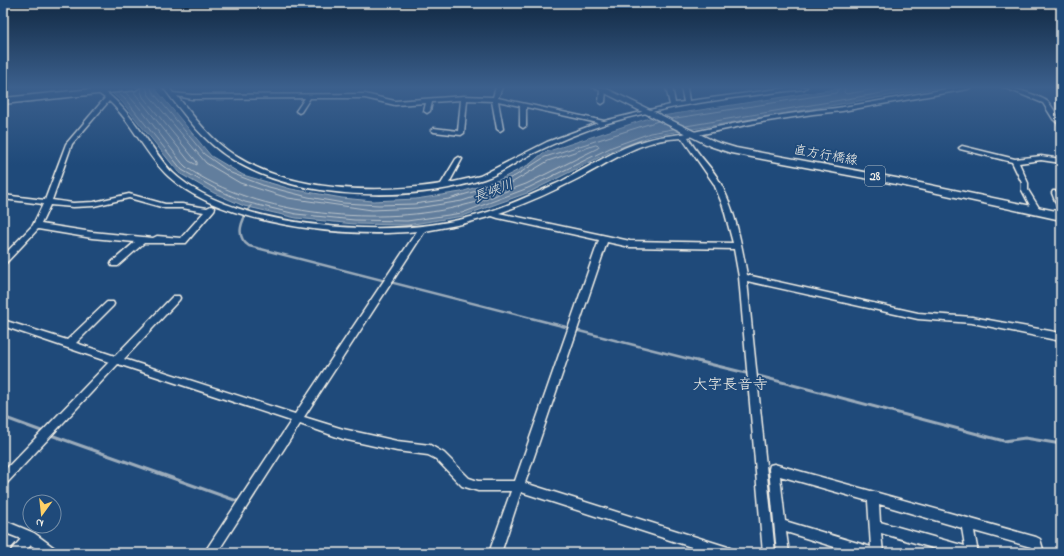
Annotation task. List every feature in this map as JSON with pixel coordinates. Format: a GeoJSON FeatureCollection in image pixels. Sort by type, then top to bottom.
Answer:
{"type":"FeatureCollection","features":[{"type":"Feature","properties":{"kind":"main road","name":"直方行橋線"},"geometry":{"type":"LineString","coordinates":[[651,113],[687,133],[713,144],[741,153],[890,179],[1061,216]]}},
{"type":"Feature","properties":{"kind":"street"},"geometry":{"type":"LineString","coordinates":[[3,261],[36,226],[48,202],[69,144],[88,113]]}},
{"type":"Feature","properties":{"kind":"street"},"geometry":{"type":"LineString","coordinates":[[120,113],[170,174],[184,185],[217,202],[253,215],[296,224],[388,232],[422,229],[462,222],[492,213],[526,200],[631,147],[687,133],[809,113]]}},
{"type":"Feature","properties":{"kind":"street"},"geometry":{"type":"LineString","coordinates":[[189,113],[219,147],[239,162],[291,181],[322,187],[370,193],[404,192],[443,187],[482,176],[514,162],[532,151],[606,122],[641,113]]}},
{"type":"Feature","properties":{"kind":"street"},"geometry":{"type":"LineString","coordinates":[[434,130],[461,132],[463,113]]}},
{"type":"Feature","properties":{"kind":"street"},"geometry":{"type":"LineString","coordinates":[[497,113],[500,129]]}},
{"type":"Feature","properties":{"kind":"street"},"geometry":{"type":"LineString","coordinates":[[523,113],[523,126]]}},
{"type":"Feature","properties":{"kind":"street"},"geometry":{"type":"LineString","coordinates":[[558,113],[582,119],[606,122]]}},
{"type":"Feature","properties":{"kind":"street"},"geometry":{"type":"LineString","coordinates":[[1052,113],[1061,124]]}},
{"type":"Feature","properties":{"kind":"street"},"geometry":{"type":"LineString","coordinates":[[687,133],[717,184],[732,220],[738,246],[743,277],[769,553]]}},
{"type":"Feature","properties":{"kind":"street"},"geometry":{"type":"LineString","coordinates":[[962,148],[1015,161],[1041,158],[1061,161]]}},
{"type":"Feature","properties":{"kind":"street"},"geometry":{"type":"LineString","coordinates":[[443,187],[459,159]]}},
{"type":"Feature","properties":{"kind":"street"},"geometry":{"type":"LineString","coordinates":[[1015,161],[1025,183],[1025,190],[1037,211]]}},
{"type":"Feature","properties":{"kind":"street"},"geometry":{"type":"LineString","coordinates":[[1055,193],[1061,206]]}},
{"type":"Feature","properties":{"kind":"street"},"geometry":{"type":"LineString","coordinates":[[3,197],[83,205],[129,196],[165,206],[182,206],[208,210]]}},
{"type":"Feature","properties":{"kind":"street"},"geometry":{"type":"LineString","coordinates":[[36,226],[92,235],[142,240],[183,241],[208,210],[217,202]]}},
{"type":"Feature","properties":{"kind":"street"},"geometry":{"type":"LineString","coordinates":[[492,213],[498,216],[604,238],[647,245],[738,246]]}},
{"type":"Feature","properties":{"kind":"street"},"geometry":{"type":"LineString","coordinates":[[210,553],[422,229]]}},
{"type":"Feature","properties":{"kind":"street"},"geometry":{"type":"LineString","coordinates":[[495,553],[604,238]]}},
{"type":"Feature","properties":{"kind":"street"},"geometry":{"type":"LineString","coordinates":[[115,264],[142,240]]}},
{"type":"Feature","properties":{"kind":"street"},"geometry":{"type":"LineString","coordinates":[[743,277],[918,316],[972,320],[1061,337]]}},
{"type":"Feature","properties":{"kind":"street"},"geometry":{"type":"LineString","coordinates":[[3,478],[176,298]]}},
{"type":"Feature","properties":{"kind":"street"},"geometry":{"type":"LineString","coordinates":[[69,344],[110,304]]}},
{"type":"Feature","properties":{"kind":"street"},"geometry":{"type":"LineString","coordinates":[[158,316],[167,319]]}},
{"type":"Feature","properties":{"kind":"street"},"geometry":{"type":"LineString","coordinates":[[3,323],[299,418],[343,434],[430,450],[440,456],[466,482],[478,486],[519,486],[728,553]]}},
{"type":"Feature","properties":{"kind":"street"},"geometry":{"type":"LineString","coordinates":[[783,553],[774,469],[1036,543],[1038,553]]}},
{"type":"Feature","properties":{"kind":"street"},"geometry":{"type":"LineString","coordinates":[[873,498],[878,553]]}},
{"type":"Feature","properties":{"kind":"street"},"geometry":{"type":"LineString","coordinates":[[876,526],[971,553],[967,524]]}},
{"type":"Feature","properties":{"kind":"street"},"geometry":{"type":"LineString","coordinates":[[780,525],[873,553]]}},
{"type":"Feature","properties":{"kind":"street"},"geometry":{"type":"LineString","coordinates":[[3,526],[30,537],[52,553]]}},
{"type":"Feature","properties":{"kind":"street"},"geometry":{"type":"LineString","coordinates":[[16,553],[30,537]]}},
{"type":"Feature","properties":{"kind":"water","name":"長峡川"},"geometry":{"type":"Polygon","coordinates":[[[131,113],[175,113],[211,156],[243,175],[291,189],[342,198],[373,201],[416,199],[461,192],[499,180],[530,164],[543,153],[649,118],[681,113],[788,113],[651,136],[614,150],[530,192],[463,216],[407,225],[354,224],[296,218],[244,206],[214,193],[179,173],[131,113]]]}},
{"type":"Feature","properties":{"kind":"waterway"},"geometry":{"type":"LineString","coordinates":[[250,207],[244,217],[241,228],[242,238],[249,246],[570,328]]}},
{"type":"Feature","properties":{"kind":"waterway"},"geometry":{"type":"LineString","coordinates":[[575,330],[699,361]]}},
{"type":"Feature","properties":{"kind":"waterway"},"geometry":{"type":"LineString","coordinates":[[699,361],[750,374]]}},
{"type":"Feature","properties":{"kind":"waterway"},"geometry":{"type":"LineString","coordinates":[[755,375],[1004,441],[1025,438],[1061,444]]}},
{"type":"Feature","properties":{"kind":"waterway"},"geometry":{"type":"LineString","coordinates":[[3,417],[44,432]]}},
{"type":"Feature","properties":{"kind":"waterway"},"geometry":{"type":"LineString","coordinates":[[48,434],[240,502]]}},
{"type":"Feature","properties":{"kind":"district","name":"大字長音寺"},"geometry":{"type":"Point","coordinates":[730,384]}}]}
